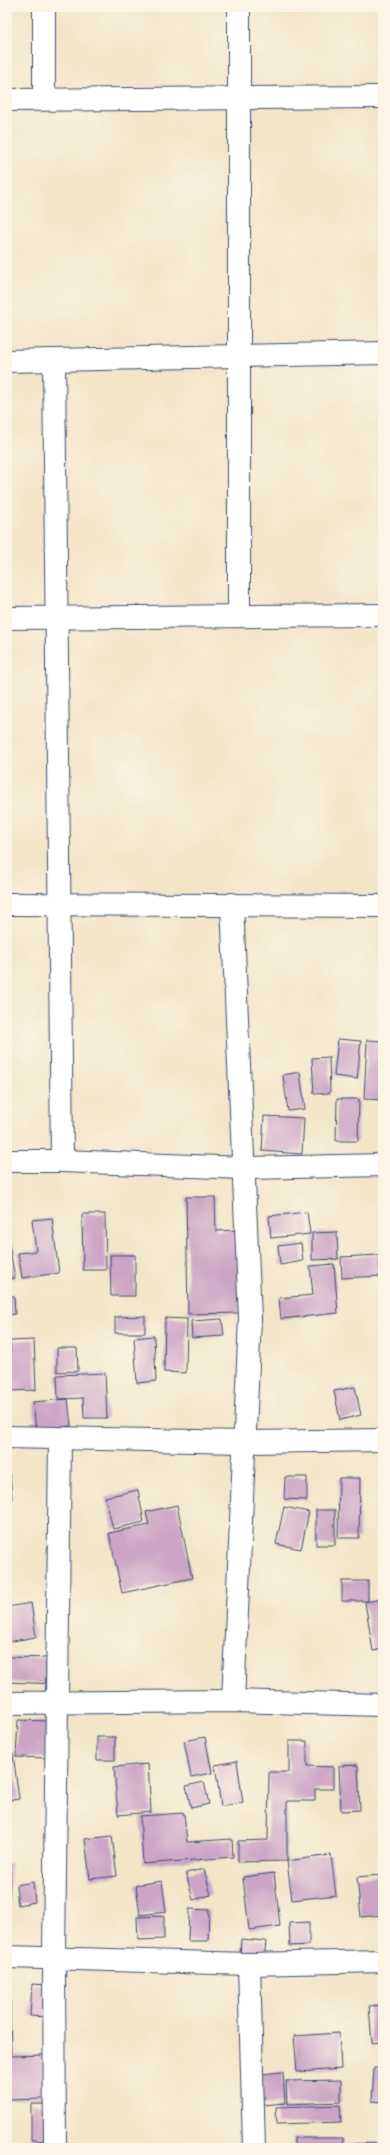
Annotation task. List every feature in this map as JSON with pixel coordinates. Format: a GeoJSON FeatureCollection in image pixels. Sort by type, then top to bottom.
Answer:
{"type":"FeatureCollection","features":[{"type":"Feature","properties":{"kind":"street"},"geometry":{"type":"LineString","coordinates":[[44,7],[44,99]]}},
{"type":"Feature","properties":{"kind":"street"},"geometry":{"type":"LineString","coordinates":[[239,7],[239,616]]}},
{"type":"Feature","properties":{"kind":"street"},"geometry":{"type":"LineString","coordinates":[[7,100],[383,97]]}},
{"type":"Feature","properties":{"kind":"street"},"geometry":{"type":"LineString","coordinates":[[7,361],[383,353]]}},
{"type":"Feature","properties":{"kind":"street"},"geometry":{"type":"LineString","coordinates":[[54,360],[62,1161]]}},
{"type":"Feature","properties":{"kind":"street"},"geometry":{"type":"LineString","coordinates":[[7,618],[383,615]]}},
{"type":"Feature","properties":{"kind":"street"},"geometry":{"type":"LineString","coordinates":[[7,904],[383,906]]}},
{"type":"Feature","properties":{"kind":"street"},"geometry":{"type":"LineString","coordinates":[[232,904],[250,1318],[243,1442],[233,1701]]}},
{"type":"Feature","properties":{"kind":"street"},"geometry":{"type":"LineString","coordinates":[[7,1161],[62,1161],[244,1168],[383,1166]]}},
{"type":"Feature","properties":{"kind":"street"},"geometry":{"type":"LineString","coordinates":[[7,1437],[60,1440],[243,1442],[383,1440]]}},
{"type":"Feature","properties":{"kind":"street"},"geometry":{"type":"LineString","coordinates":[[55,2148],[54,1957],[60,1440]]}},
{"type":"Feature","properties":{"kind":"street"},"geometry":{"type":"LineString","coordinates":[[7,1703],[233,1701],[383,1705]]}},
{"type":"Feature","properties":{"kind":"street"},"geometry":{"type":"LineString","coordinates":[[7,1957],[54,1957],[249,1964],[383,1961]]}},
{"type":"Feature","properties":{"kind":"street"},"geometry":{"type":"LineString","coordinates":[[249,1964],[254,2148]]}},
{"type":"Feature","properties":{"kind":"building"},"geometry":{"type":"Polygon","coordinates":[[[338,1039],[361,1041],[357,1079],[334,1076],[338,1039]]]}},
{"type":"Feature","properties":{"kind":"building"},"geometry":{"type":"Polygon","coordinates":[[[367,1040],[383,1041],[383,1100],[364,1099],[367,1040]]]}},
{"type":"Feature","properties":{"kind":"building"},"geometry":{"type":"Polygon","coordinates":[[[329,1057],[330,1093],[314,1094],[312,1058],[329,1057]]]}},
{"type":"Feature","properties":{"kind":"building"},"geometry":{"type":"Polygon","coordinates":[[[300,1072],[305,1109],[288,1111],[283,1075],[300,1072]]]}},
{"type":"Feature","properties":{"kind":"building"},"geometry":{"type":"Polygon","coordinates":[[[337,1099],[359,1099],[358,1141],[336,1141],[337,1099]]]}},
{"type":"Feature","properties":{"kind":"building"},"geometry":{"type":"Polygon","coordinates":[[[264,1116],[304,1118],[302,1154],[262,1151],[264,1116]]]}},
{"type":"Feature","properties":{"kind":"building"},"geometry":{"type":"Polygon","coordinates":[[[186,1197],[215,1197],[216,1231],[238,1230],[240,1313],[188,1314],[186,1197]]]}},
{"type":"Feature","properties":{"kind":"building"},"geometry":{"type":"Polygon","coordinates":[[[307,1212],[310,1234],[271,1238],[269,1216],[307,1212]]]}},
{"type":"Feature","properties":{"kind":"building"},"geometry":{"type":"Polygon","coordinates":[[[82,1214],[105,1214],[106,1270],[83,1270],[82,1214]]]}},
{"type":"Feature","properties":{"kind":"building"},"geometry":{"type":"Polygon","coordinates":[[[52,1218],[59,1273],[22,1278],[18,1253],[36,1251],[32,1220],[52,1218]]]}},
{"type":"Feature","properties":{"kind":"building"},"geometry":{"type":"Polygon","coordinates":[[[337,1232],[338,1259],[312,1260],[312,1233],[337,1232]]]}},
{"type":"Feature","properties":{"kind":"building"},"geometry":{"type":"Polygon","coordinates":[[[301,1243],[303,1261],[280,1265],[278,1246],[301,1243]]]}},
{"type":"Feature","properties":{"kind":"building"},"geometry":{"type":"Polygon","coordinates":[[[7,1244],[9,1244],[15,1278],[7,1279],[7,1244]]]}},
{"type":"Feature","properties":{"kind":"building"},"geometry":{"type":"Polygon","coordinates":[[[110,1255],[135,1255],[135,1296],[111,1296],[110,1255]]]}},
{"type":"Feature","properties":{"kind":"building"},"geometry":{"type":"Polygon","coordinates":[[[379,1255],[381,1276],[342,1278],[341,1257],[379,1255]]]}},
{"type":"Feature","properties":{"kind":"building"},"geometry":{"type":"Polygon","coordinates":[[[334,1264],[338,1313],[281,1319],[279,1298],[313,1295],[310,1266],[334,1264]]]}},
{"type":"Feature","properties":{"kind":"building"},"geometry":{"type":"Polygon","coordinates":[[[7,1296],[14,1296],[15,1314],[7,1315],[7,1296]]]}},
{"type":"Feature","properties":{"kind":"building"},"geometry":{"type":"Polygon","coordinates":[[[145,1316],[145,1333],[115,1333],[115,1317],[145,1316]]]}},
{"type":"Feature","properties":{"kind":"building"},"geometry":{"type":"Polygon","coordinates":[[[165,1318],[187,1319],[186,1373],[164,1372],[165,1318]]]}},
{"type":"Feature","properties":{"kind":"building"},"geometry":{"type":"Polygon","coordinates":[[[222,1319],[224,1336],[192,1338],[191,1321],[222,1319]]]}},
{"type":"Feature","properties":{"kind":"building"},"geometry":{"type":"Polygon","coordinates":[[[154,1336],[156,1381],[137,1383],[134,1338],[154,1336]]]}},
{"type":"Feature","properties":{"kind":"building"},"geometry":{"type":"Polygon","coordinates":[[[34,1340],[36,1390],[11,1391],[10,1341],[34,1340]]]}},
{"type":"Feature","properties":{"kind":"building"},"geometry":{"type":"Polygon","coordinates":[[[57,1348],[77,1348],[78,1371],[57,1372],[57,1348]]]}},
{"type":"Feature","properties":{"kind":"building"},"geometry":{"type":"Polygon","coordinates":[[[105,1373],[107,1418],[84,1418],[83,1398],[58,1399],[57,1375],[105,1373]]]}},
{"type":"Feature","properties":{"kind":"building"},"geometry":{"type":"Polygon","coordinates":[[[355,1387],[361,1415],[340,1420],[334,1391],[355,1387]]]}},
{"type":"Feature","properties":{"kind":"building"},"geometry":{"type":"Polygon","coordinates":[[[68,1399],[71,1426],[36,1430],[33,1402],[68,1399]]]}},
{"type":"Feature","properties":{"kind":"building"},"geometry":{"type":"Polygon","coordinates":[[[7,1475],[10,1475],[12,1499],[7,1499],[7,1475]]]}},
{"type":"Feature","properties":{"kind":"building"},"geometry":{"type":"Polygon","coordinates":[[[285,1477],[307,1477],[307,1500],[284,1499],[285,1477]]]}},
{"type":"Feature","properties":{"kind":"building"},"geometry":{"type":"Polygon","coordinates":[[[339,1478],[360,1478],[359,1538],[338,1538],[339,1478]]]}},
{"type":"Feature","properties":{"kind":"building"},"geometry":{"type":"Polygon","coordinates":[[[138,1490],[144,1522],[113,1529],[105,1497],[138,1490]]]}},
{"type":"Feature","properties":{"kind":"building"},"geometry":{"type":"Polygon","coordinates":[[[177,1505],[192,1578],[122,1593],[109,1533],[149,1525],[146,1512],[177,1505]]]}},
{"type":"Feature","properties":{"kind":"building"},"geometry":{"type":"Polygon","coordinates":[[[284,1507],[309,1512],[301,1549],[276,1544],[284,1507]]]}},
{"type":"Feature","properties":{"kind":"building"},"geometry":{"type":"Polygon","coordinates":[[[316,1510],[335,1510],[335,1545],[316,1545],[316,1510]]]}},
{"type":"Feature","properties":{"kind":"building"},"geometry":{"type":"Polygon","coordinates":[[[342,1581],[368,1581],[368,1601],[342,1601],[342,1581]]]}},
{"type":"Feature","properties":{"kind":"building"},"geometry":{"type":"Polygon","coordinates":[[[383,1599],[383,1649],[373,1651],[365,1602],[383,1599]]]}},
{"type":"Feature","properties":{"kind":"building"},"geometry":{"type":"Polygon","coordinates":[[[31,1603],[36,1637],[7,1642],[7,1607],[31,1603]]]}},
{"type":"Feature","properties":{"kind":"building"},"geometry":{"type":"Polygon","coordinates":[[[8,1657],[58,1658],[56,1684],[7,1682],[8,1657]]]}},
{"type":"Feature","properties":{"kind":"building"},"geometry":{"type":"Polygon","coordinates":[[[18,1720],[49,1721],[48,1758],[16,1757],[18,1720]]]}},
{"type":"Feature","properties":{"kind":"building"},"geometry":{"type":"Polygon","coordinates":[[[97,1737],[115,1737],[115,1760],[97,1760],[97,1737]]]}},
{"type":"Feature","properties":{"kind":"building"},"geometry":{"type":"Polygon","coordinates":[[[205,1737],[212,1773],[191,1777],[184,1741],[205,1737]]]}},
{"type":"Feature","properties":{"kind":"building"},"geometry":{"type":"Polygon","coordinates":[[[289,1741],[307,1741],[307,1766],[333,1767],[333,1789],[315,1789],[315,1801],[287,1801],[287,1861],[238,1862],[238,1841],[268,1840],[269,1772],[289,1772],[289,1741]]]}},
{"type":"Feature","properties":{"kind":"building"},"geometry":{"type":"Polygon","coordinates":[[[13,1754],[19,1799],[7,1801],[7,1755],[13,1754]]]}},
{"type":"Feature","properties":{"kind":"building"},"geometry":{"type":"Polygon","coordinates":[[[237,1761],[243,1803],[221,1806],[215,1765],[237,1761]]]}},
{"type":"Feature","properties":{"kind":"building"},"geometry":{"type":"Polygon","coordinates":[[[148,1764],[151,1812],[118,1815],[114,1767],[148,1764]]]}},
{"type":"Feature","properties":{"kind":"building"},"geometry":{"type":"Polygon","coordinates":[[[358,1765],[360,1810],[341,1811],[339,1766],[358,1765]]]}},
{"type":"Feature","properties":{"kind":"building"},"geometry":{"type":"Polygon","coordinates":[[[204,1782],[209,1804],[191,1808],[186,1786],[204,1782]]]}},
{"type":"Feature","properties":{"kind":"building"},"geometry":{"type":"Polygon","coordinates":[[[184,1813],[187,1842],[232,1839],[233,1857],[143,1864],[140,1816],[184,1813]]]}},
{"type":"Feature","properties":{"kind":"building"},"geometry":{"type":"Polygon","coordinates":[[[112,1836],[117,1876],[90,1879],[85,1839],[112,1836]]]}},
{"type":"Feature","properties":{"kind":"building"},"geometry":{"type":"Polygon","coordinates":[[[331,1855],[336,1895],[292,1900],[287,1861],[331,1855]]]}},
{"type":"Feature","properties":{"kind":"building"},"geometry":{"type":"Polygon","coordinates":[[[7,1863],[11,1863],[8,1908],[7,1908],[7,1863]]]}},
{"type":"Feature","properties":{"kind":"building"},"geometry":{"type":"Polygon","coordinates":[[[204,1869],[211,1895],[193,1900],[186,1873],[204,1869]]]}},
{"type":"Feature","properties":{"kind":"building"},"geometry":{"type":"Polygon","coordinates":[[[274,1873],[280,1926],[249,1930],[243,1877],[274,1873]]]}},
{"type":"Feature","properties":{"kind":"building"},"geometry":{"type":"Polygon","coordinates":[[[380,1875],[383,1915],[361,1917],[357,1877],[380,1875]]]}},
{"type":"Feature","properties":{"kind":"building"},"geometry":{"type":"Polygon","coordinates":[[[162,1881],[166,1912],[140,1915],[136,1885],[162,1881]]]}},
{"type":"Feature","properties":{"kind":"building"},"geometry":{"type":"Polygon","coordinates":[[[33,1882],[35,1902],[18,1905],[16,1885],[33,1882]]]}},
{"type":"Feature","properties":{"kind":"building"},"geometry":{"type":"Polygon","coordinates":[[[189,1909],[209,1910],[208,1941],[188,1941],[189,1909]]]}},
{"type":"Feature","properties":{"kind":"building"},"geometry":{"type":"Polygon","coordinates":[[[164,1916],[164,1939],[138,1940],[137,1917],[164,1916]]]}},
{"type":"Feature","properties":{"kind":"building"},"geometry":{"type":"Polygon","coordinates":[[[309,1922],[309,1945],[290,1946],[289,1923],[309,1922]]]}},
{"type":"Feature","properties":{"kind":"building"},"geometry":{"type":"Polygon","coordinates":[[[241,1939],[266,1941],[264,1959],[240,1957],[241,1939]]]}},
{"type":"Feature","properties":{"kind":"building"},"geometry":{"type":"Polygon","coordinates":[[[32,1984],[62,1986],[59,2018],[30,2016],[32,1984]]]}},
{"type":"Feature","properties":{"kind":"building"},"geometry":{"type":"Polygon","coordinates":[[[7,1995],[10,1995],[11,2056],[44,2055],[45,2099],[7,2100],[7,1995]]]}},
{"type":"Feature","properties":{"kind":"building"},"geometry":{"type":"Polygon","coordinates":[[[383,2005],[383,2042],[372,2043],[369,2006],[383,2005]]]}},
{"type":"Feature","properties":{"kind":"building"},"geometry":{"type":"Polygon","coordinates":[[[339,2033],[341,2069],[297,2072],[294,2036],[339,2033]]]}},
{"type":"Feature","properties":{"kind":"building"},"geometry":{"type":"Polygon","coordinates":[[[374,2068],[383,2068],[383,2102],[372,2101],[374,2068]]]}},
{"type":"Feature","properties":{"kind":"building"},"geometry":{"type":"Polygon","coordinates":[[[283,2072],[285,2103],[263,2105],[261,2074],[283,2072]]]}},
{"type":"Feature","properties":{"kind":"building"},"geometry":{"type":"Polygon","coordinates":[[[341,2080],[341,2102],[287,2104],[286,2081],[341,2080]]]}},
{"type":"Feature","properties":{"kind":"building"},"geometry":{"type":"Polygon","coordinates":[[[31,2104],[50,2104],[49,2141],[31,2140],[31,2104]]]}},
{"type":"Feature","properties":{"kind":"building"},"geometry":{"type":"Polygon","coordinates":[[[340,2105],[341,2122],[277,2124],[276,2107],[340,2105]]]}},
{"type":"Feature","properties":{"kind":"building"},"geometry":{"type":"Polygon","coordinates":[[[294,2138],[343,2138],[343,2148],[294,2148],[294,2138]]]}},
{"type":"Feature","properties":{"kind":"building"},"geometry":{"type":"Polygon","coordinates":[[[383,2143],[383,2148],[349,2148],[349,2144],[383,2143]]]}}]}
